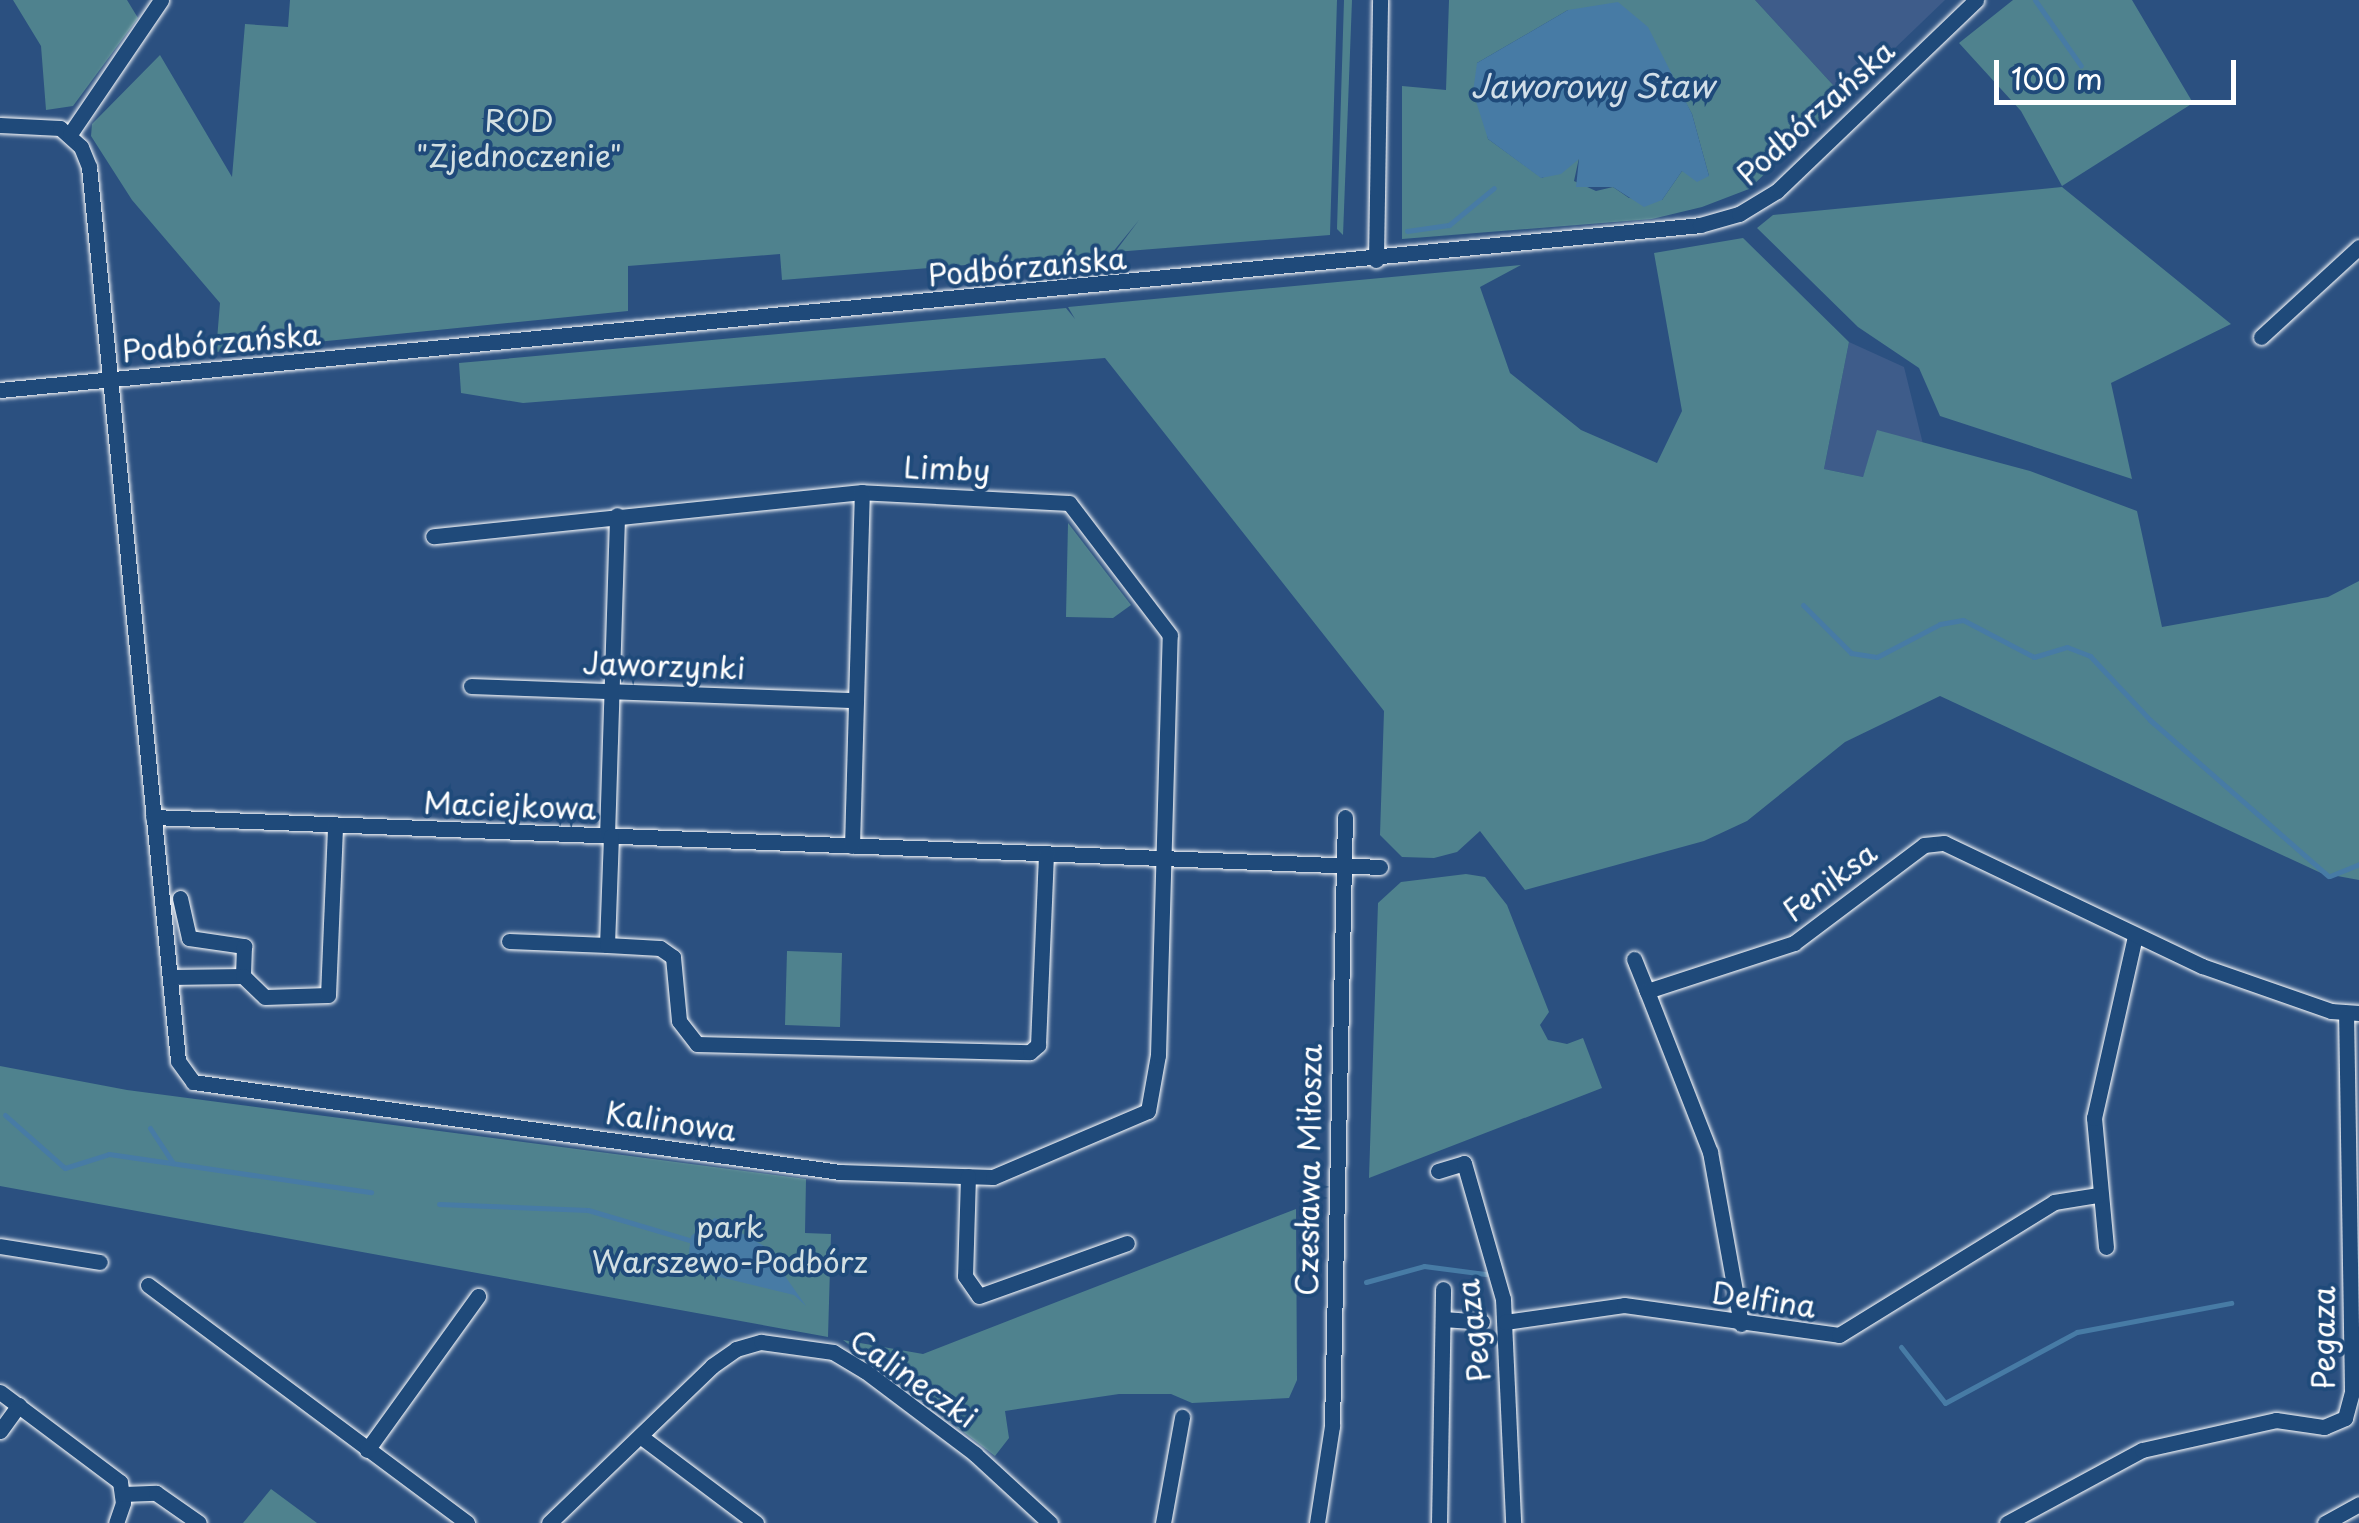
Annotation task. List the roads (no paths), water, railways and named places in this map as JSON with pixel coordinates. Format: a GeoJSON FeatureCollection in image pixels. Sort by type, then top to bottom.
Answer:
{"type":"FeatureCollection","features":[{"type":"Feature","properties":{"kind":"street"},"geometry":{"type":"LineString","coordinates":[[70,134],[162,0]]}},
{"type":"Feature","properties":{"kind":"street"},"geometry":{"type":"LineString","coordinates":[[1376,260],[1380,0]]}},
{"type":"Feature","properties":{"kind":"street","name":"Podbórzańska"},"geometry":{"type":"LineString","coordinates":[[0,390],[1658,231],[1739,214],[1786,184],[1976,0]]}},
{"type":"Feature","properties":{"kind":"street"},"geometry":{"type":"LineString","coordinates":[[0,125],[48,123],[70,134],[89,167],[153,817]]}},
{"type":"Feature","properties":{"kind":"street"},"geometry":{"type":"LineString","coordinates":[[2261,337],[2359,247]]}},
{"type":"Feature","properties":{"kind":"street"},"geometry":{"type":"LineString","coordinates":[[852,846],[862,492]]}},
{"type":"Feature","properties":{"kind":"street","name":"Limby"},"geometry":{"type":"LineString","coordinates":[[433,536],[862,492],[1069,504],[1169,629],[1166,859]]}},
{"type":"Feature","properties":{"kind":"street"},"geometry":{"type":"LineString","coordinates":[[607,944],[617,515]]}},
{"type":"Feature","properties":{"kind":"street","name":"Jaworzynki"},"geometry":{"type":"LineString","coordinates":[[470,686],[856,700]]}},
{"type":"Feature","properties":{"kind":"street","name":"Maciejkowa"},"geometry":{"type":"LineString","coordinates":[[153,817],[1380,867]]}},
{"type":"Feature","properties":{"kind":"street","name":"Kalinowa"},"geometry":{"type":"LineString","coordinates":[[153,817],[178,1060],[203,1087],[840,1172],[993,1177],[1141,1117],[1152,1105],[1166,859]]}},
{"type":"Feature","properties":{"kind":"street","name":"Czesława Miłosza"},"geometry":{"type":"LineString","coordinates":[[1317,1523],[1332,1426],[1345,817]]}},
{"type":"Feature","properties":{"kind":"street"},"geometry":{"type":"LineString","coordinates":[[180,898],[188,938],[244,946],[244,976],[265,997],[316,1000],[331,992],[335,825]]}},
{"type":"Feature","properties":{"kind":"street","name":"Feniksa"},"geometry":{"type":"LineString","coordinates":[[1647,992],[1794,943],[1930,843],[1944,843],[2135,936],[2238,980],[2352,1013]]}},
{"type":"Feature","properties":{"kind":"street"},"geometry":{"type":"LineString","coordinates":[[510,941],[660,948],[673,957],[680,1021],[697,1044],[1030,1052],[1038,1045],[1046,854]]}},
{"type":"Feature","properties":{"kind":"street"},"geometry":{"type":"LineString","coordinates":[[2106,1246],[2098,1195],[2095,1104],[2135,936]]}},
{"type":"Feature","properties":{"kind":"street"},"geometry":{"type":"LineString","coordinates":[[1634,959],[1710,1152],[1741,1324]]}},
{"type":"Feature","properties":{"kind":"street"},"geometry":{"type":"LineString","coordinates":[[170,977],[244,976]]}},
{"type":"Feature","properties":{"kind":"street","name":"Pegaza"},"geometry":{"type":"LineString","coordinates":[[2007,1523],[2142,1450],[2276,1420],[2324,1427],[2346,1418],[2352,1391],[2352,1013]]}},
{"type":"Feature","properties":{"kind":"street","name":"Pegaza"},"geometry":{"type":"LineString","coordinates":[[1438,1171],[1464,1164],[1505,1322],[1513,1523]]}},
{"type":"Feature","properties":{"kind":"street"},"geometry":{"type":"LineString","coordinates":[[968,1176],[965,1276],[978,1296],[1127,1243]]}},
{"type":"Feature","properties":{"kind":"street","name":"Delfina"},"geometry":{"type":"LineString","coordinates":[[1505,1322],[1624,1305],[1838,1335],[2054,1202],[2098,1195]]}},
{"type":"Feature","properties":{"kind":"street"},"geometry":{"type":"LineString","coordinates":[[0,1246],[100,1262]]}},
{"type":"Feature","properties":{"kind":"street"},"geometry":{"type":"LineString","coordinates":[[148,1285],[468,1523]]}},
{"type":"Feature","properties":{"kind":"street"},"geometry":{"type":"LineString","coordinates":[[1438,1523],[1443,1289]]}},
{"type":"Feature","properties":{"kind":"street"},"geometry":{"type":"LineString","coordinates":[[367,1450],[478,1296]]}},
{"type":"Feature","properties":{"kind":"street"},"geometry":{"type":"LineString","coordinates":[[1443,1319],[1482,1322]]}},
{"type":"Feature","properties":{"kind":"street","name":"Calineczki"},"geometry":{"type":"LineString","coordinates":[[549,1523],[736,1348],[778,1343],[833,1352],[945,1430],[1050,1523]]}},
{"type":"Feature","properties":{"kind":"street"},"geometry":{"type":"LineString","coordinates":[[0,1392],[115,1477],[123,1494],[116,1523]]}},
{"type":"Feature","properties":{"kind":"street"},"geometry":{"type":"LineString","coordinates":[[0,1431],[19,1406]]}},
{"type":"Feature","properties":{"kind":"street"},"geometry":{"type":"LineString","coordinates":[[1163,1523],[1182,1417]]}},
{"type":"Feature","properties":{"kind":"street"},"geometry":{"type":"LineString","coordinates":[[640,1436],[756,1523]]}},
{"type":"Feature","properties":{"kind":"street"},"geometry":{"type":"LineString","coordinates":[[123,1494],[156,1492],[199,1523]]}},
{"type":"Feature","properties":{"kind":"street"},"geometry":{"type":"LineString","coordinates":[[2326,1523],[2359,1504]]}},
{"type":"Feature","properties":{"kind":"water","name":"Jaworowy Staw"},"geometry":{"type":"Polygon","coordinates":[[[1618,2],[1648,27],[1692,114],[1709,176],[1697,182],[1682,171],[1662,200],[1644,207],[1613,187],[1576,187],[1579,159],[1561,174],[1541,178],[1488,139],[1473,92],[1477,63],[1568,10],[1618,2]]]}},
{"type":"Feature","properties":{"kind":"water"},"geometry":{"type":"Polygon","coordinates":[[[715,1218],[764,1246],[806,1306],[794,1295],[687,1269],[691,1236],[715,1218]]]}},
{"type":"Feature","properties":{"kind":"waterway"},"geometry":{"type":"LineString","coordinates":[[2035,0],[2081,66]]}},
{"type":"Feature","properties":{"kind":"waterway"},"geometry":{"type":"LineString","coordinates":[[1407,231],[1449,225],[1494,188]]}},
{"type":"Feature","properties":{"kind":"waterway"},"geometry":{"type":"LineString","coordinates":[[1803,605],[1851,653],[1877,657],[1940,624],[1963,620],[2034,657],[2067,647],[2090,656],[2150,720],[2328,876]]}},
{"type":"Feature","properties":{"kind":"waterway"},"geometry":{"type":"LineString","coordinates":[[2330,876],[2359,864]]}},
{"type":"Feature","properties":{"kind":"waterway"},"geometry":{"type":"LineString","coordinates":[[5,1115],[65,1168],[109,1154],[371,1192]]}},
{"type":"Feature","properties":{"kind":"waterway"},"geometry":{"type":"LineString","coordinates":[[150,1128],[173,1163]]}},
{"type":"Feature","properties":{"kind":"waterway"},"geometry":{"type":"LineString","coordinates":[[439,1204],[588,1210],[696,1242]]}},
{"type":"Feature","properties":{"kind":"waterway"},"geometry":{"type":"LineString","coordinates":[[1366,1282],[1424,1266],[1485,1274]]}},
{"type":"Feature","properties":{"kind":"waterway"},"geometry":{"type":"LineString","coordinates":[[1901,1347],[1945,1403],[2077,1332],[2231,1303]]}},
{"type":"Feature","properties":{"kind":"park label","name":"ROD \"Zjednoczenie\""},"geometry":{"type":"Point","coordinates":[519,137]}},
{"type":"Feature","properties":{"kind":"park label","name":"park Warszewo-Podbórz"},"geometry":{"type":"Point","coordinates":[730,1243]}}]}
